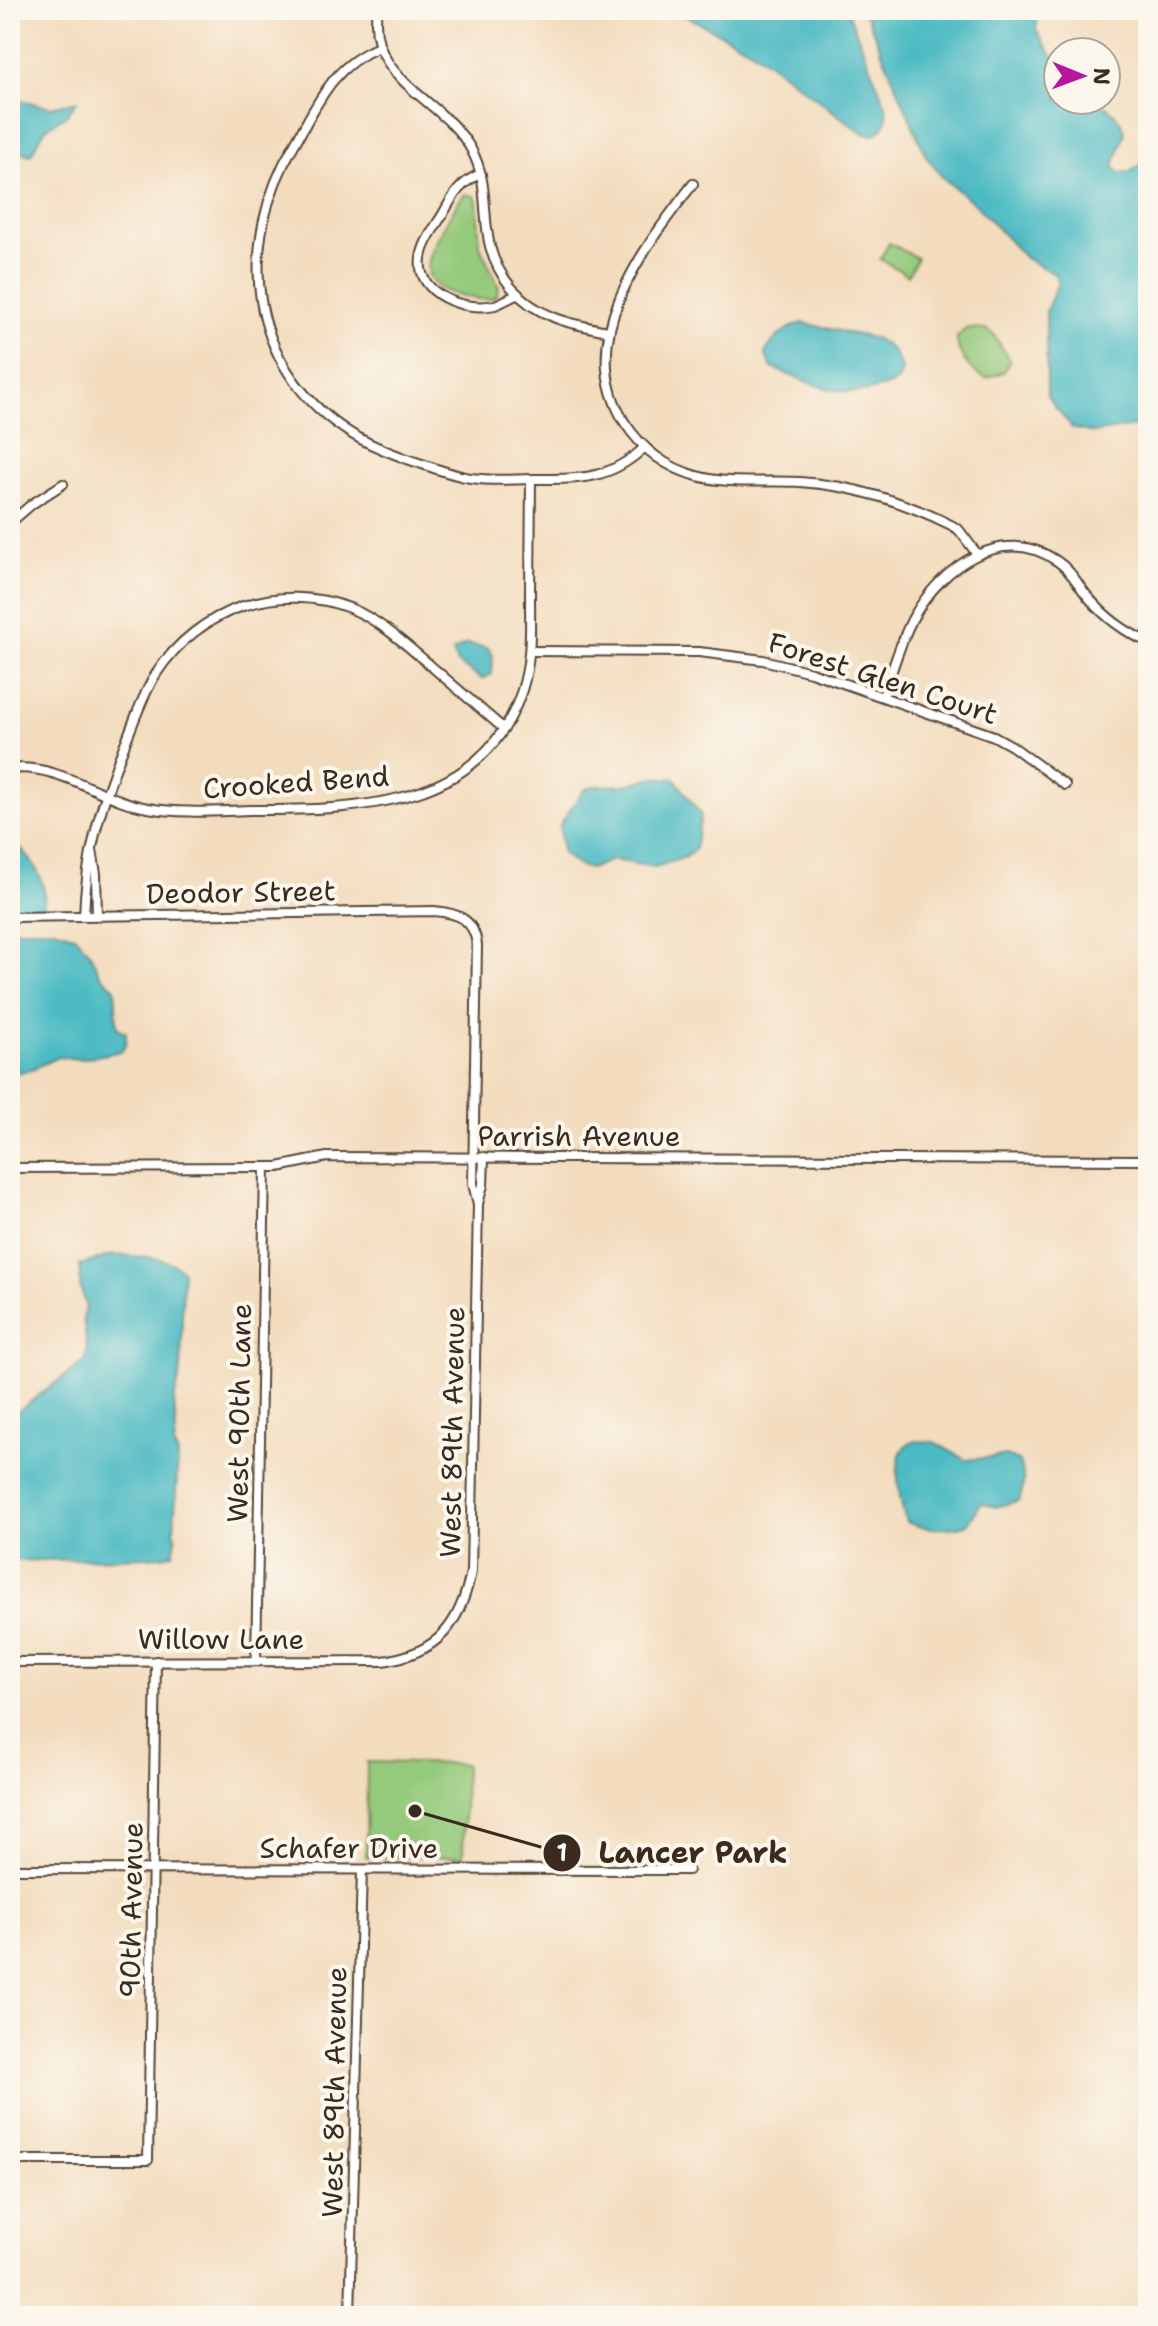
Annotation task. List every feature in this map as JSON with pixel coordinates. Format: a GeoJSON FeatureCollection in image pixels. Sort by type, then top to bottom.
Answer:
{"type":"FeatureCollection","features":[{"type":"Feature","properties":{"kind":"street"},"geometry":{"type":"LineString","coordinates":[[377,10],[379,47],[394,73],[460,133],[471,149],[481,174],[489,248],[504,277],[518,294],[549,316],[608,331]]}},
{"type":"Feature","properties":{"kind":"street"},"geometry":{"type":"LineString","coordinates":[[379,47],[358,56],[337,74],[275,179],[261,225],[257,259],[267,325],[282,360],[303,390],[330,418],[359,438],[397,455],[462,476],[489,480],[601,475],[626,463],[645,447]]}},
{"type":"Feature","properties":{"kind":"street"},"geometry":{"type":"LineString","coordinates":[[481,174],[460,187],[452,198],[424,247],[421,271],[430,288],[454,301],[486,306],[518,294]]}},
{"type":"Feature","properties":{"kind":"street"},"geometry":{"type":"LineString","coordinates":[[693,184],[640,260],[618,300],[608,331],[605,367],[609,387],[625,423],[645,447],[669,464],[699,477],[810,483],[878,497],[951,525],[959,530],[977,554]]}},
{"type":"Feature","properties":{"kind":"street","name":"Crooked Bend"},"geometry":{"type":"LineString","coordinates":[[10,769],[50,772],[144,808],[171,811],[292,810],[384,801],[423,792],[454,778],[478,759],[504,729],[522,693],[530,651],[531,479]]}},
{"type":"Feature","properties":{"kind":"street"},"geometry":{"type":"LineString","coordinates":[[10,523],[63,484]]}},
{"type":"Feature","properties":{"kind":"street"},"geometry":{"type":"LineString","coordinates":[[883,696],[905,636],[925,598],[952,570],[977,554],[1006,546],[1028,548],[1047,555],[1065,568],[1095,605],[1112,620],[1148,642]]}},
{"type":"Feature","properties":{"kind":"street"},"geometry":{"type":"LineString","coordinates":[[84,916],[85,875],[95,825],[151,681],[183,640],[206,622],[234,608],[288,598],[318,600],[350,609],[370,618],[401,641],[504,729]]}},
{"type":"Feature","properties":{"kind":"street","name":"Forest Glen Court"},"geometry":{"type":"LineString","coordinates":[[530,651],[731,655],[799,668],[1004,741],[1065,785]]}},
{"type":"Feature","properties":{"kind":"street"},"geometry":{"type":"LineString","coordinates":[[92,850],[97,915]]}},
{"type":"Feature","properties":{"kind":"street","name":"Deodor Street"},"geometry":{"type":"LineString","coordinates":[[10,917],[434,911],[453,913],[470,923]]}},
{"type":"Feature","properties":{"kind":"street","name":"West 89th Avenue"},"geometry":{"type":"LineString","coordinates":[[470,923],[477,945],[473,1184],[478,1204]]}},
{"type":"Feature","properties":{"kind":"street","name":"Parrish Avenue"},"geometry":{"type":"LineString","coordinates":[[10,1168],[265,1167],[327,1157],[1148,1160]]}},
{"type":"Feature","properties":{"kind":"street","name":"West 89th Avenue"},"geometry":{"type":"LineString","coordinates":[[429,1647],[450,1628],[465,1601],[471,1572],[478,1204],[483,1185],[484,1157]]}},
{"type":"Feature","properties":{"kind":"street","name":"West 90th Lane"},"geometry":{"type":"LineString","coordinates":[[256,1661],[265,1167]]}},
{"type":"Feature","properties":{"kind":"street","name":"Willow Lane"},"geometry":{"type":"LineString","coordinates":[[10,1662],[383,1661],[407,1658],[429,1647]]}},
{"type":"Feature","properties":{"kind":"street","name":"90th Avenue"},"geometry":{"type":"LineString","coordinates":[[10,2160],[148,2160],[156,1661]]}},
{"type":"Feature","properties":{"kind":"street","name":"Schafer Drive"},"geometry":{"type":"LineString","coordinates":[[10,1869],[688,1870]]}},
{"type":"Feature","properties":{"kind":"street","name":"West 89th Avenue"},"geometry":{"type":"LineString","coordinates":[[350,2316],[362,1870]]}},
{"type":"Feature","properties":{"kind":"green space"},"geometry":{"type":"Polygon","coordinates":[[[465,194],[475,196],[477,202],[480,246],[499,287],[496,297],[482,299],[445,291],[430,277],[428,268],[433,247],[465,194]]]}},
{"type":"Feature","properties":{"kind":"green space"},"geometry":{"type":"Polygon","coordinates":[[[889,243],[917,258],[908,275],[880,259],[889,243]]]}},
{"type":"Feature","properties":{"kind":"green space"},"geometry":{"type":"Polygon","coordinates":[[[967,328],[985,329],[993,334],[1010,360],[1004,372],[986,378],[970,367],[957,343],[957,337],[967,328]]]}},
{"type":"Feature","properties":{"kind":"green space"},"geometry":{"type":"Polygon","coordinates":[[[367,1762],[465,1764],[463,1857],[366,1857],[367,1762]]]}},
{"type":"Feature","properties":{"kind":"water"},"geometry":{"type":"Polygon","coordinates":[[[661,10],[859,10],[848,12],[886,106],[886,123],[874,135],[862,133],[752,50],[684,15],[661,10]]]}},
{"type":"Feature","properties":{"kind":"water"},"geometry":{"type":"Polygon","coordinates":[[[859,10],[1033,10],[1038,15],[1036,30],[1042,40],[1042,116],[1116,116],[1125,132],[1114,166],[1119,173],[1129,172],[1148,161],[1148,424],[1093,433],[1072,428],[1047,396],[1046,311],[1058,283],[1055,274],[1025,258],[974,203],[943,178],[926,156],[867,17],[859,10]]]}},
{"type":"Feature","properties":{"kind":"water"},"geometry":{"type":"Polygon","coordinates":[[[10,98],[50,107],[77,101],[66,115],[45,129],[31,155],[10,150],[10,98]]]}},
{"type":"Feature","properties":{"kind":"water"},"geometry":{"type":"Polygon","coordinates":[[[803,323],[877,339],[893,351],[902,370],[898,381],[881,388],[850,392],[819,386],[772,368],[765,354],[768,349],[775,339],[803,323]]]}},
{"type":"Feature","properties":{"kind":"water"},"geometry":{"type":"Polygon","coordinates":[[[466,644],[488,648],[493,656],[492,674],[482,679],[457,663],[453,652],[466,644]]]}},
{"type":"Feature","properties":{"kind":"water"},"geometry":{"type":"Polygon","coordinates":[[[654,777],[675,779],[701,815],[695,849],[686,857],[655,867],[612,860],[590,869],[579,866],[562,853],[560,824],[584,790],[593,786],[626,785],[654,777]]]}},
{"type":"Feature","properties":{"kind":"water"},"geometry":{"type":"Polygon","coordinates":[[[10,839],[31,860],[41,879],[44,898],[43,907],[39,910],[10,911],[10,839]]]}},
{"type":"Feature","properties":{"kind":"water"},"geometry":{"type":"Polygon","coordinates":[[[10,929],[54,929],[74,935],[89,951],[100,975],[115,988],[117,1024],[119,1029],[126,1032],[122,1051],[80,1059],[58,1057],[30,1070],[10,1074],[10,929]]]}},
{"type":"Feature","properties":{"kind":"water"},"geometry":{"type":"Polygon","coordinates":[[[113,1255],[159,1259],[183,1271],[181,1371],[174,1401],[174,1446],[178,1455],[173,1553],[163,1556],[10,1561],[10,1417],[86,1360],[83,1317],[86,1305],[80,1287],[80,1265],[113,1255]]]}},
{"type":"Feature","properties":{"kind":"water"},"geometry":{"type":"Polygon","coordinates":[[[913,1441],[934,1442],[966,1460],[1005,1456],[1019,1461],[1023,1481],[1019,1501],[995,1507],[981,1503],[967,1525],[959,1527],[929,1528],[906,1522],[898,1486],[898,1465],[903,1449],[913,1441]]]}},
{"type":"Feature","properties":{"kind":"place","name":"Lancer Park"},"geometry":{"type":"Point","coordinates":[415,1811]}}]}
